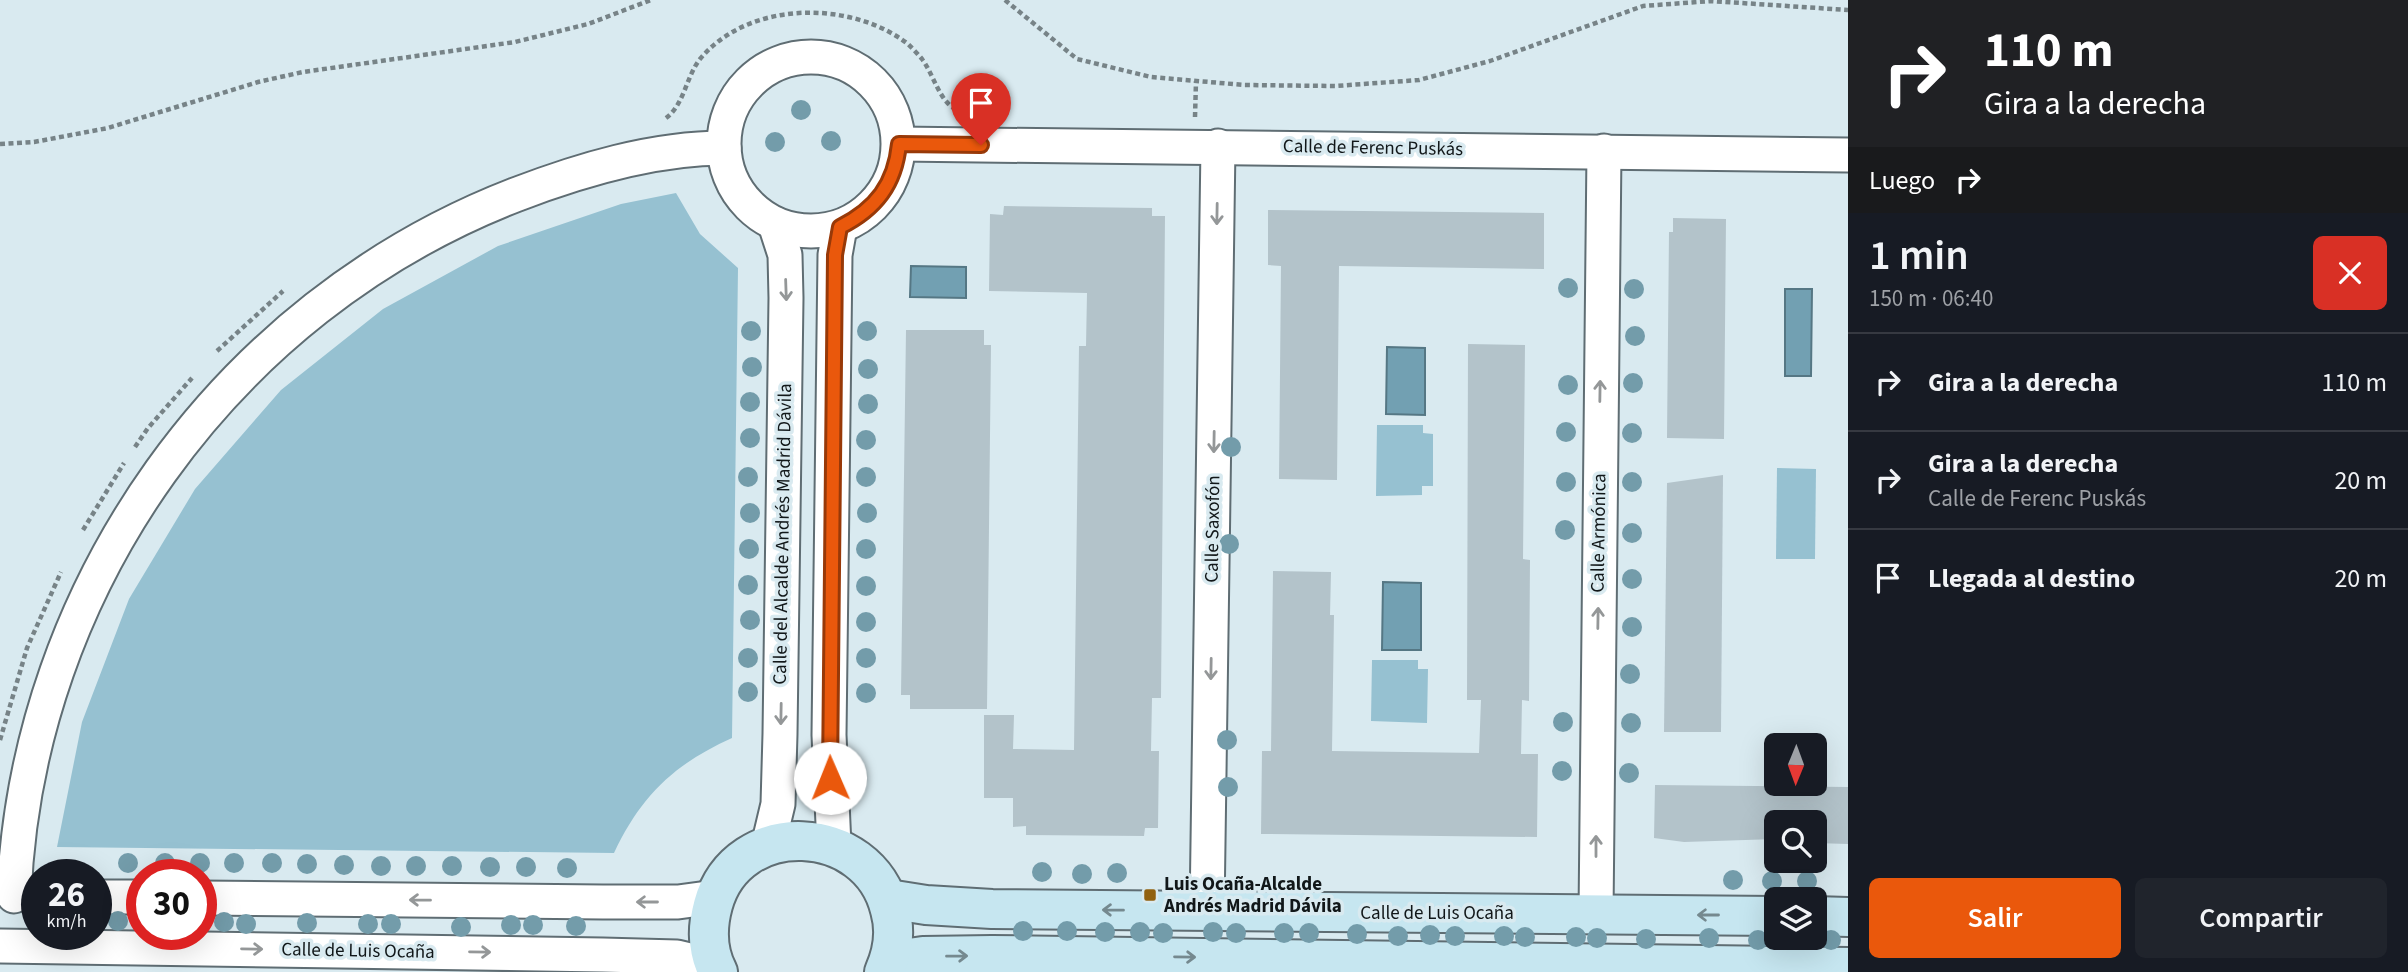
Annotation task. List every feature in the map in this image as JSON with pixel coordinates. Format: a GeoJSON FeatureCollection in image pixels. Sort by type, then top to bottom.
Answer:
{"type":"FeatureCollection","features":[{"type":"Feature","properties":{"kind":"main road"},"geometry":{"type":"LineString","coordinates":[[716,969],[709,943],[709,920],[715,897],[724,880],[751,854],[768,846],[813,840],[852,855],[867,867],[888,899],[893,920],[893,941],[887,967],[923,956],[1848,967]]}},
{"type":"Feature","properties":{"kind":"main road","name":"Calle de Luis Ocaña"},"geometry":{"type":"LineString","coordinates":[[888,899],[926,905],[992,909],[1764,916]]}},
{"type":"Feature","properties":{"kind":"main road"},"geometry":{"type":"LineString","coordinates":[[1827,916],[1848,917]]}},
{"type":"Feature","properties":{"kind":"street"},"geometry":{"type":"LineString","coordinates":[[819,57],[841,62],[860,71],[877,85],[897,123],[899,144],[894,171],[882,195],[871,208],[840,227],[818,231],[796,230],[775,223],[744,200],[734,185],[724,148],[725,127],[732,107],[744,88],[759,74],[778,63],[819,57]]}},
{"type":"Feature","properties":{"kind":"street","name":"Calle de Ferenc Puskás"},"geometry":{"type":"LineString","coordinates":[[899,144],[1848,155]]}},
{"type":"Feature","properties":{"kind":"street","name":"Calle Saxofón"},"geometry":{"type":"LineString","coordinates":[[1207,912],[1218,146]]}},
{"type":"Feature","properties":{"kind":"street"},"geometry":{"type":"LineString","coordinates":[[17,896],[22,806],[32,754],[45,705],[74,623],[106,556],[153,480],[178,446],[234,382],[303,317],[331,296],[384,260],[443,227],[486,207],[585,171],[695,148],[724,148]]}},
{"type":"Feature","properties":{"kind":"street","name":"Calle Armónica"},"geometry":{"type":"LineString","coordinates":[[1596,914],[1604,151]]}},
{"type":"Feature","properties":{"kind":"street","name":"Calle del Alcalde Andrés Madrid Dávila"},"geometry":{"type":"LineString","coordinates":[[768,846],[778,804],[786,298],[785,255],[775,223]]}},
{"type":"Feature","properties":{"kind":"street"},"geometry":{"type":"LineString","coordinates":[[834,846],[829,735],[835,255],[840,227]]}},
{"type":"Feature","properties":{"kind":"street"},"geometry":{"type":"LineString","coordinates":[[217,898],[678,902],[715,897]]}},
{"type":"Feature","properties":{"kind":"street","name":"Calle de Luis Ocaña"},"geometry":{"type":"LineString","coordinates":[[8,955],[386,961],[677,957],[716,969]]}},
{"type":"Feature","properties":{"kind":"path"},"geometry":{"type":"LineString","coordinates":[[0,144],[34,142],[108,128],[258,82],[303,72],[515,42],[588,24],[652,0]]}},
{"type":"Feature","properties":{"kind":"path"},"geometry":{"type":"LineString","coordinates":[[1005,0],[1077,59],[1151,77],[1244,85],[1335,86],[1419,80],[1490,61],[1643,6],[1711,1],[1848,10]]}},
{"type":"Feature","properties":{"kind":"path"},"geometry":{"type":"LineString","coordinates":[[1195,122],[1196,80]]}},
{"type":"Feature","properties":{"kind":"shaded area"},"geometry":{"type":"Polygon","coordinates":[[[676,193],[700,234],[738,268],[732,738],[693,759],[661,784],[636,815],[614,853],[57,847],[82,722],[129,599],[195,489],[281,390],[383,309],[498,246],[621,204],[676,193]]]}},
{"type":"Feature","properties":{"kind":"shaded area"},"geometry":{"type":"Polygon","coordinates":[[[911,266],[966,267],[966,298],[910,297],[911,266]]]}},
{"type":"Feature","properties":{"kind":"shaded area"},"geometry":{"type":"Polygon","coordinates":[[[1785,289],[1812,289],[1811,376],[1785,376],[1785,289]]]}},
{"type":"Feature","properties":{"kind":"shaded area"},"geometry":{"type":"Polygon","coordinates":[[[1387,347],[1425,348],[1425,415],[1386,414],[1387,347]]]}},
{"type":"Feature","properties":{"kind":"shaded area"},"geometry":{"type":"Polygon","coordinates":[[[1377,425],[1423,425],[1423,433],[1433,434],[1433,486],[1422,486],[1422,495],[1376,496],[1377,425]]]}},
{"type":"Feature","properties":{"kind":"shaded area"},"geometry":{"type":"Polygon","coordinates":[[[1777,468],[1816,469],[1815,559],[1776,559],[1777,468]]]}},
{"type":"Feature","properties":{"kind":"shaded area"},"geometry":{"type":"Polygon","coordinates":[[[1383,582],[1421,583],[1421,650],[1382,650],[1383,582]]]}},
{"type":"Feature","properties":{"kind":"shaded area"},"geometry":{"type":"Polygon","coordinates":[[[1372,660],[1418,660],[1418,669],[1428,669],[1427,723],[1371,721],[1372,660]]]}},
{"type":"Feature","properties":{"kind":"building"},"geometry":{"type":"Polygon","coordinates":[[[1004,206],[1152,208],[1152,216],[1165,216],[1161,698],[1152,698],[1151,751],[1159,751],[1158,828],[1145,828],[1144,836],[1026,835],[1026,826],[1013,827],[1013,798],[984,798],[984,715],[1014,715],[1013,749],[1074,750],[1079,346],[1086,346],[1087,293],[989,291],[990,214],[1003,215],[1004,206]]]}},
{"type":"Feature","properties":{"kind":"building"},"geometry":{"type":"Polygon","coordinates":[[[1268,210],[1544,213],[1544,269],[1339,266],[1337,480],[1279,479],[1281,266],[1268,265],[1268,210]]]}},
{"type":"Feature","properties":{"kind":"building"},"geometry":{"type":"Polygon","coordinates":[[[1673,218],[1726,219],[1724,439],[1667,438],[1669,232],[1673,232],[1673,218]]]}},
{"type":"Feature","properties":{"kind":"building"},"geometry":{"type":"Polygon","coordinates":[[[906,330],[984,330],[984,345],[991,345],[987,709],[910,709],[910,695],[901,695],[906,330]]]}},
{"type":"Feature","properties":{"kind":"building"},"geometry":{"type":"Polygon","coordinates":[[[1468,344],[1525,345],[1523,559],[1530,560],[1529,701],[1522,700],[1521,754],[1538,754],[1537,837],[1261,834],[1262,751],[1271,751],[1273,571],[1331,572],[1330,615],[1334,615],[1332,751],[1479,753],[1481,700],[1467,700],[1468,344]]]}},
{"type":"Feature","properties":{"kind":"building"},"geometry":{"type":"Polygon","coordinates":[[[1723,475],[1721,732],[1664,732],[1667,483],[1723,475]]]}},
{"type":"Feature","properties":{"kind":"building"},"geometry":{"type":"Polygon","coordinates":[[[1655,785],[1764,786],[1764,796],[1827,796],[1827,787],[1848,787],[1848,844],[1827,843],[1827,810],[1764,810],[1764,839],[1684,842],[1654,838],[1655,785]]]}},
{"type":"Feature","properties":{"kind":"place","name":"Luis Ocaña-Alcalde Andrés Madrid Dávila"},"geometry":{"type":"Point","coordinates":[1150,895]}},
{"type":"Feature","properties":{"kind":"route"},"geometry":{"type":"LineString","coordinates":[[830,778],[835,255],[840,227],[871,208],[882,195],[897,162],[899,144],[981,145]]}}]}
